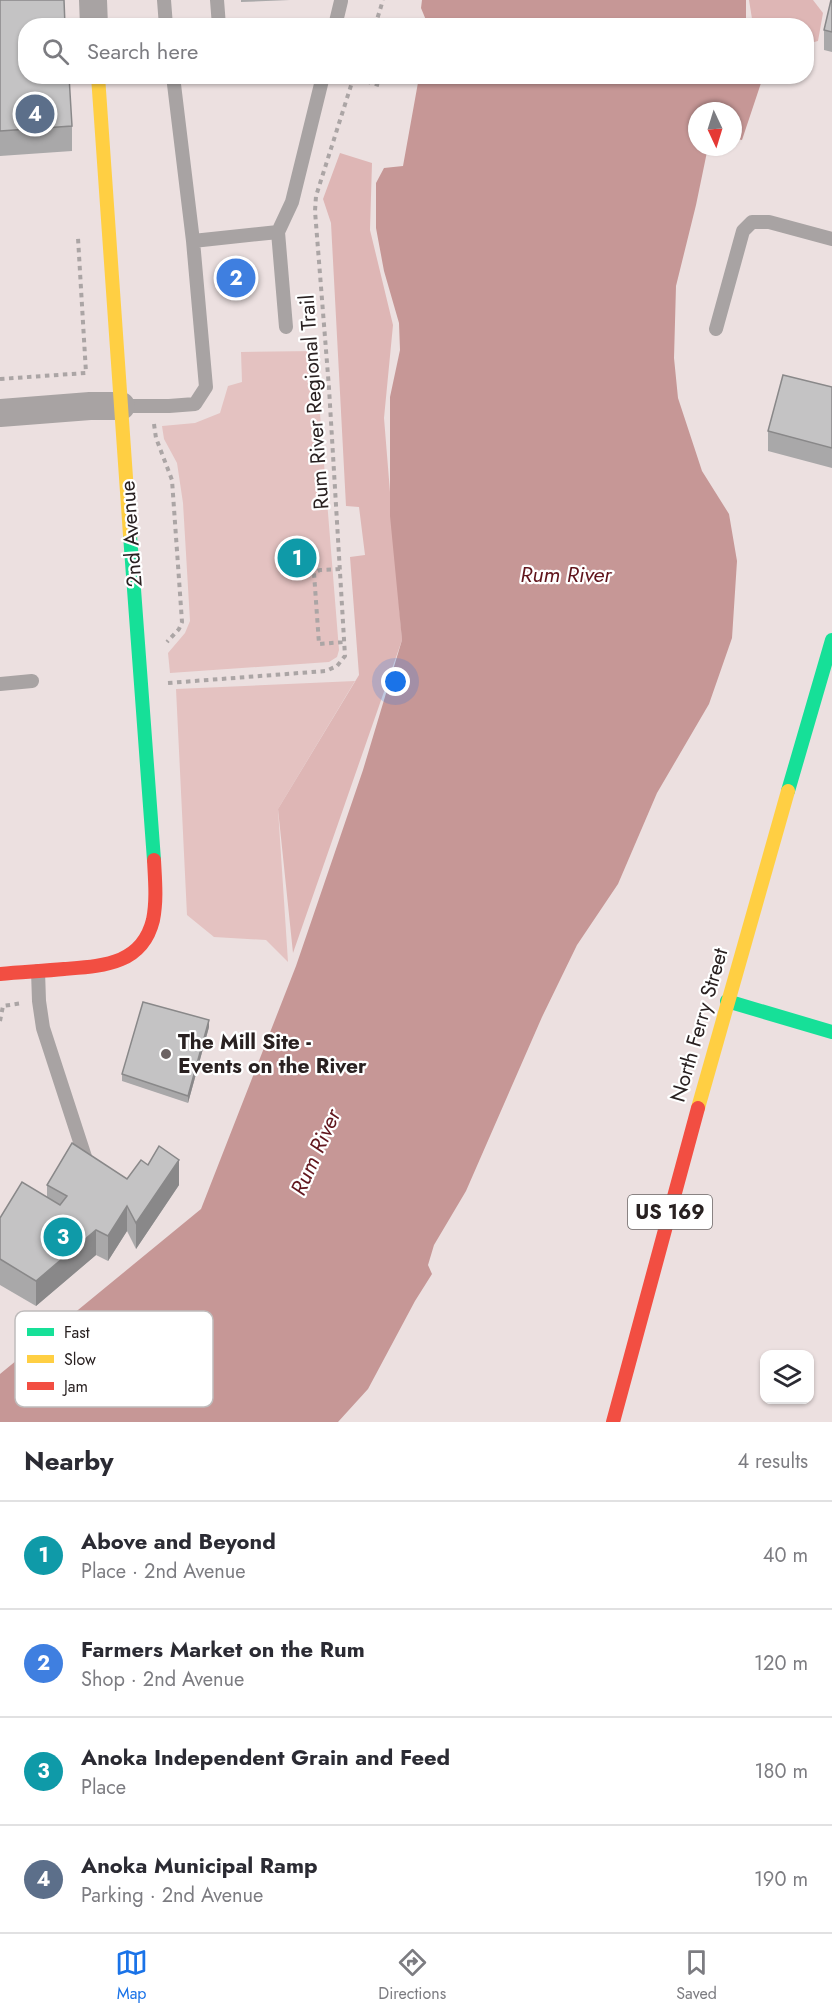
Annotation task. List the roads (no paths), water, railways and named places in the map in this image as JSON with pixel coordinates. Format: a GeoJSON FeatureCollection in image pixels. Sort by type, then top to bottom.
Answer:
{"type":"FeatureCollection","features":[{"type":"Feature","properties":{"kind":"main road","name":"2nd Avenue"},"geometry":{"type":"LineString","coordinates":[[0,974],[104,966],[127,958],[134,954],[143,943],[155,916],[156,896],[99,84]]}},
{"type":"Feature","properties":{"kind":"main road","name":"North Ferry Street"},"geometry":{"type":"LineString","coordinates":[[613,1422],[727,1001],[832,640]]}},
{"type":"Feature","properties":{"kind":"main road"},"geometry":{"type":"LineString","coordinates":[[727,1001],[832,1032]]}},
{"type":"Feature","properties":{"kind":"street"},"geometry":{"type":"LineString","coordinates":[[93,0],[94,18]]}},
{"type":"Feature","properties":{"kind":"street"},"geometry":{"type":"LineString","coordinates":[[0,413],[90,406],[122,406]]}},
{"type":"Feature","properties":{"kind":"lane"},"geometry":{"type":"LineString","coordinates":[[164,0],[165,18]]}},
{"type":"Feature","properties":{"kind":"lane"},"geometry":{"type":"LineString","coordinates":[[217,0],[218,18]]}},
{"type":"Feature","properties":{"kind":"lane"},"geometry":{"type":"LineString","coordinates":[[337,18],[341,1]]}},
{"type":"Feature","properties":{"kind":"lane"},"geometry":{"type":"LineString","coordinates":[[122,406],[195,404],[206,387],[193,241],[174,84]]}},
{"type":"Feature","properties":{"kind":"lane"},"geometry":{"type":"LineString","coordinates":[[286,327],[278,232],[292,202],[321,84]]}},
{"type":"Feature","properties":{"kind":"lane"},"geometry":{"type":"LineString","coordinates":[[716,328],[743,231],[752,222],[769,222],[832,239]]}},
{"type":"Feature","properties":{"kind":"lane"},"geometry":{"type":"LineString","coordinates":[[193,241],[278,232]]}},
{"type":"Feature","properties":{"kind":"lane"},"geometry":{"type":"LineString","coordinates":[[0,684],[32,681]]}},
{"type":"Feature","properties":{"kind":"lane"},"geometry":{"type":"LineString","coordinates":[[38,971],[43,1028],[86,1160]]}},
{"type":"Feature","properties":{"kind":"water"},"geometry":{"type":"Polygon","coordinates":[[[422,0],[746,0],[746,18],[425,18],[421,8],[422,0]]]}},
{"type":"Feature","properties":{"kind":"water","name":"Rum River"},"geometry":{"type":"Polygon","coordinates":[[[418,84],[761,84],[742,140],[742,102],[688,102],[688,156],[706,156],[676,286],[674,358],[678,398],[702,471],[729,514],[737,561],[732,638],[709,704],[657,793],[618,884],[577,945],[542,1017],[466,1191],[434,1245],[428,1265],[432,1274],[368,1389],[338,1422],[0,1422],[0,1374],[15,1362],[15,1407],[213,1407],[213,1311],[77,1311],[201,1209],[296,966],[363,770],[402,640],[390,516],[390,397],[400,350],[399,323],[384,271],[376,228],[376,183],[384,168],[403,166],[418,84]]]}},
{"type":"Feature","properties":{"kind":"place","name":"Anoka Municipal Ramp"},"geometry":{"type":"Point","coordinates":[35,114]}},
{"type":"Feature","properties":{"kind":"place","name":"Farmers Market on the Rum"},"geometry":{"type":"Point","coordinates":[236,278]}},
{"type":"Feature","properties":{"kind":"place","name":"Above and Beyond"},"geometry":{"type":"Point","coordinates":[297,558]}},
{"type":"Feature","properties":{"kind":"place","name":"The Mill Site - Events on the River"},"geometry":{"type":"Point","coordinates":[166,1054]}},
{"type":"Feature","properties":{"kind":"place","name":"Anoka Independent Grain and Feed"},"geometry":{"type":"Point","coordinates":[63,1237]}}]}
